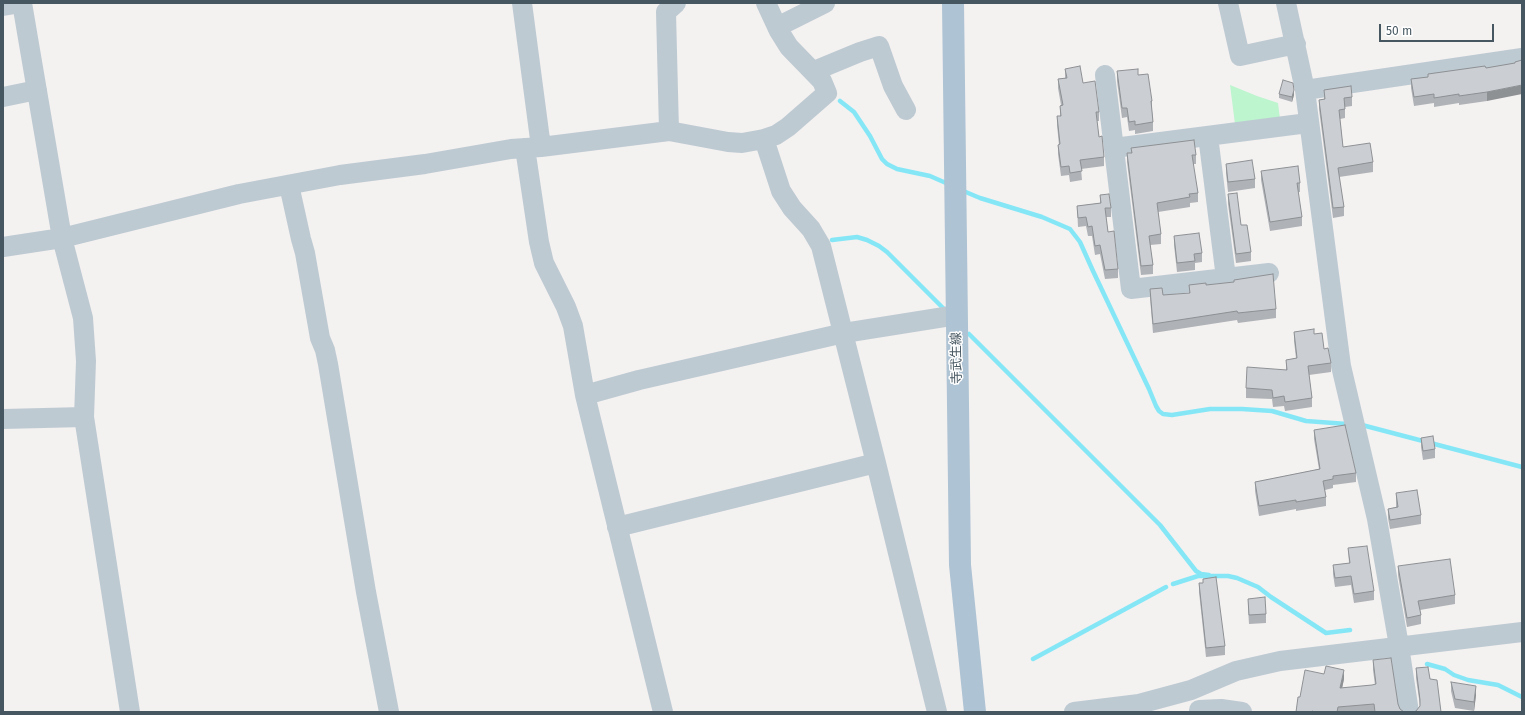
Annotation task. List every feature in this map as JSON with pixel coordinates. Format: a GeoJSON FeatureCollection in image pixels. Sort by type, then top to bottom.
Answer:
{"type":"FeatureCollection","features":[{"type":"Feature","properties":{"kind":"main road","name":"寺武生線"},"geometry":{"type":"LineString","coordinates":[[953,3],[960,565],[976,712]]}},
{"type":"Feature","properties":{"kind":"street"},"geometry":{"type":"LineString","coordinates":[[3,6],[21,3],[62,238],[82,318],[86,361],[84,417],[130,712]]}},
{"type":"Feature","properties":{"kind":"street"},"geometry":{"type":"LineString","coordinates":[[522,3],[539,242],[544,263],[566,307],[573,326],[585,395],[663,712]]}},
{"type":"Feature","properties":{"kind":"street"},"geometry":{"type":"LineString","coordinates":[[669,131],[666,12],[676,3]]}},
{"type":"Feature","properties":{"kind":"street"},"geometry":{"type":"LineString","coordinates":[[3,247],[62,238],[239,194],[376,170],[425,164],[511,149],[669,131],[728,142],[742,143],[764,140],[776,136],[827,93],[822,81],[814,71],[789,48],[766,3]]}},
{"type":"Feature","properties":{"kind":"street"},"geometry":{"type":"LineString","coordinates":[[777,27],[825,3]]}},
{"type":"Feature","properties":{"kind":"street"},"geometry":{"type":"LineString","coordinates":[[1228,3],[1240,56],[1296,44]]}},
{"type":"Feature","properties":{"kind":"street"},"geometry":{"type":"LineString","coordinates":[[1286,3],[1305,90],[1308,123],[1341,366],[1378,519],[1409,712]]}},
{"type":"Feature","properties":{"kind":"street"},"geometry":{"type":"LineString","coordinates":[[814,71],[879,46],[894,86],[906,110]]}},
{"type":"Feature","properties":{"kind":"street"},"geometry":{"type":"LineString","coordinates":[[1305,90],[1522,58]]}},
{"type":"Feature","properties":{"kind":"street"},"geometry":{"type":"LineString","coordinates":[[1105,75],[1131,289],[1268,273]]}},
{"type":"Feature","properties":{"kind":"street"},"geometry":{"type":"LineString","coordinates":[[3,97],[37,90]]}},
{"type":"Feature","properties":{"kind":"street"},"geometry":{"type":"LineString","coordinates":[[1114,148],[1308,123]]}},
{"type":"Feature","properties":{"kind":"street"},"geometry":{"type":"LineString","coordinates":[[1208,136],[1226,278]]}},
{"type":"Feature","properties":{"kind":"street"},"geometry":{"type":"LineString","coordinates":[[764,140],[781,191],[792,208],[811,229],[819,241],[844,333],[937,712]]}},
{"type":"Feature","properties":{"kind":"street"},"geometry":{"type":"LineString","coordinates":[[289,185],[295,216],[305,253],[320,338],[328,364],[366,592],[389,712]]}},
{"type":"Feature","properties":{"kind":"street"},"geometry":{"type":"LineString","coordinates":[[585,395],[639,380],[844,333],[957,315]]}},
{"type":"Feature","properties":{"kind":"street"},"geometry":{"type":"LineString","coordinates":[[3,418],[84,417]]}},
{"type":"Feature","properties":{"kind":"street"},"geometry":{"type":"LineString","coordinates":[[617,527],[876,464]]}},
{"type":"Feature","properties":{"kind":"street"},"geometry":{"type":"LineString","coordinates":[[1074,712],[1139,704],[1192,690],[1236,671],[1257,665],[1399,646],[1522,632]]}},
{"type":"Feature","properties":{"kind":"street"},"geometry":{"type":"LineString","coordinates":[[1192,690],[1199,711],[1221,709],[1242,712]]}},
{"type":"Feature","properties":{"kind":"green space"},"geometry":{"type":"Polygon","coordinates":[[[1230,85],[1278,103],[1280,119],[1235,124],[1230,85]]]}},
{"type":"Feature","properties":{"kind":"building"},"geometry":{"type":"Polygon","coordinates":[[[1522,60],[1522,85],[1459,96],[1459,94],[1434,98],[1434,94],[1414,97],[1411,79],[1428,77],[1428,74],[1485,66],[1486,68],[1515,63],[1522,60]]]}},
{"type":"Feature","properties":{"kind":"building"},"geometry":{"type":"Polygon","coordinates":[[[1080,66],[1083,83],[1095,81],[1099,112],[1096,112],[1099,137],[1102,136],[1104,157],[1080,160],[1082,171],[1070,173],[1069,166],[1061,167],[1058,145],[1060,144],[1057,116],[1061,116],[1060,106],[1063,105],[1058,79],[1067,78],[1065,69],[1080,66]]]}},
{"type":"Feature","properties":{"kind":"building"},"geometry":{"type":"Polygon","coordinates":[[[1138,69],[1138,75],[1148,74],[1153,122],[1135,125],[1135,121],[1129,122],[1127,108],[1122,108],[1117,71],[1138,69]]]}},
{"type":"Feature","properties":{"kind":"building"},"geometry":{"type":"Polygon","coordinates":[[[1283,80],[1293,83],[1294,90],[1292,97],[1279,94],[1283,80]]]}},
{"type":"Feature","properties":{"kind":"building"},"geometry":{"type":"Polygon","coordinates":[[[1351,86],[1352,97],[1344,98],[1345,109],[1339,110],[1343,147],[1370,143],[1373,162],[1338,168],[1344,207],[1333,208],[1319,100],[1325,99],[1324,90],[1351,86]]]}},
{"type":"Feature","properties":{"kind":"building"},"geometry":{"type":"Polygon","coordinates":[[[1194,140],[1196,155],[1192,155],[1198,193],[1189,194],[1190,197],[1157,203],[1161,234],[1149,236],[1153,265],[1141,266],[1127,153],[1132,153],[1131,148],[1194,140]]]}},
{"type":"Feature","properties":{"kind":"building"},"geometry":{"type":"Polygon","coordinates":[[[1252,160],[1255,179],[1228,182],[1226,164],[1252,160]]]}},
{"type":"Feature","properties":{"kind":"building"},"geometry":{"type":"Polygon","coordinates":[[[1298,166],[1300,183],[1297,183],[1302,217],[1270,222],[1261,171],[1298,166]]]}},
{"type":"Feature","properties":{"kind":"building"},"geometry":{"type":"Polygon","coordinates":[[[1237,193],[1241,225],[1247,225],[1251,252],[1236,254],[1228,194],[1237,193]]]}},
{"type":"Feature","properties":{"kind":"building"},"geometry":{"type":"Polygon","coordinates":[[[1109,194],[1111,208],[1105,208],[1108,232],[1114,231],[1118,269],[1105,270],[1100,245],[1095,246],[1092,226],[1088,227],[1086,217],[1078,218],[1077,206],[1101,203],[1100,195],[1109,194]]]}},
{"type":"Feature","properties":{"kind":"building"},"geometry":{"type":"Polygon","coordinates":[[[1199,233],[1202,253],[1194,254],[1195,261],[1177,263],[1174,236],[1199,233]]]}},
{"type":"Feature","properties":{"kind":"building"},"geometry":{"type":"Polygon","coordinates":[[[1273,274],[1276,309],[1238,313],[1237,311],[1153,324],[1150,289],[1162,288],[1163,295],[1190,293],[1189,285],[1234,282],[1234,280],[1273,274]]]}},
{"type":"Feature","properties":{"kind":"building"},"geometry":{"type":"Polygon","coordinates":[[[1314,329],[1314,334],[1322,333],[1324,349],[1328,348],[1331,363],[1308,366],[1312,398],[1285,402],[1284,396],[1273,398],[1272,390],[1246,388],[1247,367],[1287,370],[1286,360],[1297,358],[1294,332],[1314,329]]]}},
{"type":"Feature","properties":{"kind":"building"},"geometry":{"type":"Polygon","coordinates":[[[1345,425],[1356,473],[1333,476],[1333,479],[1323,481],[1326,497],[1259,506],[1255,482],[1320,469],[1314,430],[1345,425]]]}},
{"type":"Feature","properties":{"kind":"building"},"geometry":{"type":"Polygon","coordinates":[[[1433,436],[1435,449],[1423,451],[1421,438],[1433,436]]]}},
{"type":"Feature","properties":{"kind":"building"},"geometry":{"type":"Polygon","coordinates":[[[1417,490],[1421,515],[1390,520],[1388,509],[1398,507],[1396,493],[1417,490]]]}},
{"type":"Feature","properties":{"kind":"building"},"geometry":{"type":"Polygon","coordinates":[[[1367,546],[1374,591],[1354,594],[1351,576],[1335,578],[1333,565],[1350,563],[1348,548],[1367,546]]]}},
{"type":"Feature","properties":{"kind":"building"},"geometry":{"type":"Polygon","coordinates":[[[1450,559],[1455,595],[1418,601],[1421,615],[1407,618],[1398,566],[1450,559]]]}},
{"type":"Feature","properties":{"kind":"building"},"geometry":{"type":"Polygon","coordinates":[[[1216,577],[1225,646],[1206,648],[1199,583],[1203,583],[1203,579],[1216,577]]]}},
{"type":"Feature","properties":{"kind":"building"},"geometry":{"type":"Polygon","coordinates":[[[1265,597],[1266,614],[1249,615],[1248,599],[1265,597]]]}},
{"type":"Feature","properties":{"kind":"building"},"geometry":{"type":"Polygon","coordinates":[[[1391,658],[1398,704],[1400,709],[1404,712],[1375,712],[1374,704],[1338,707],[1337,712],[1296,712],[1305,670],[1324,674],[1326,666],[1344,670],[1340,688],[1372,685],[1376,684],[1373,660],[1391,658]]]}},
{"type":"Feature","properties":{"kind":"building"},"geometry":{"type":"Polygon","coordinates":[[[1428,667],[1430,679],[1437,680],[1441,712],[1414,712],[1420,706],[1416,668],[1428,667]]]}},
{"type":"Feature","properties":{"kind":"building"},"geometry":{"type":"Polygon","coordinates":[[[1451,682],[1476,686],[1474,702],[1455,699],[1451,682]]]}},
{"type":"Feature","properties":{"kind":"waterway"},"geometry":{"type":"LineString","coordinates":[[840,101],[854,112],[870,136],[882,159],[887,164],[897,169],[930,176],[946,183]]}},
{"type":"Feature","properties":{"kind":"waterway"},"geometry":{"type":"LineString","coordinates":[[961,190],[980,198],[1042,217],[1070,229],[1080,242],[1156,406],[1163,414],[1172,415],[1210,409],[1242,409],[1272,411],[1306,421],[1347,424]]}},
{"type":"Feature","properties":{"kind":"waterway"},"geometry":{"type":"LineString","coordinates":[[832,240],[857,237],[879,246],[887,252],[944,309]]}},
{"type":"Feature","properties":{"kind":"waterway"},"geometry":{"type":"LineString","coordinates":[[969,334],[1160,525],[1196,571],[1201,574],[1209,575]]}},
{"type":"Feature","properties":{"kind":"waterway"},"geometry":{"type":"LineString","coordinates":[[1362,425],[1522,467]]}},
{"type":"Feature","properties":{"kind":"waterway"},"geometry":{"type":"LineString","coordinates":[[1173,584],[1198,576],[1228,576],[1237,578],[1258,587],[1326,633],[1350,630]]}},
{"type":"Feature","properties":{"kind":"waterway"},"geometry":{"type":"LineString","coordinates":[[1033,659],[1166,587]]}},
{"type":"Feature","properties":{"kind":"waterway"},"geometry":{"type":"LineString","coordinates":[[1427,664],[1445,669],[1454,675],[1468,680],[1498,685],[1522,697]]}}]}
